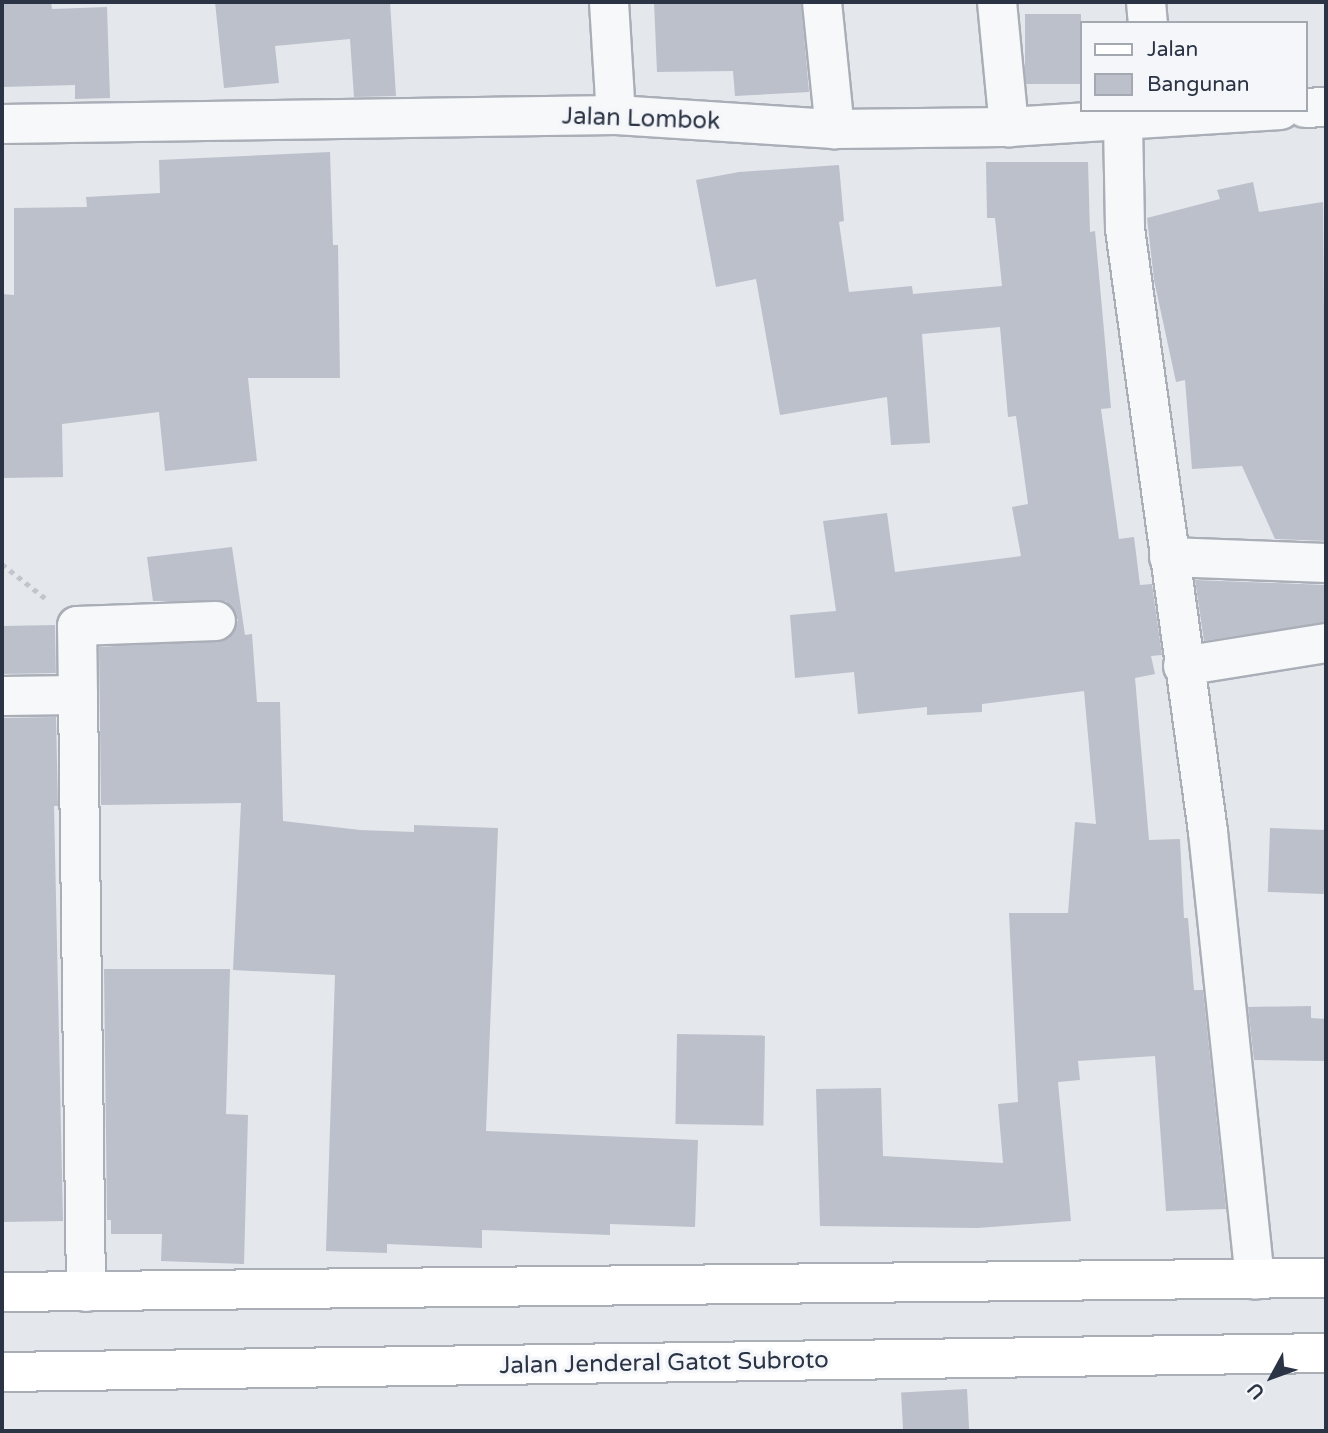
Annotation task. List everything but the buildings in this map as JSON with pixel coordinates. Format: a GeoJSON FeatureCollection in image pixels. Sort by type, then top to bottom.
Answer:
{"type":"FeatureCollection","features":[{"type":"Feature","properties":{"kind":"main road"},"geometry":{"type":"LineString","coordinates":[[2,1292],[1326,1278]]}},
{"type":"Feature","properties":{"kind":"main road","name":"Jalan Jenderal Gatot Subroto"},"geometry":{"type":"LineString","coordinates":[[2,1372],[1326,1353]]}},
{"type":"Feature","properties":{"kind":"street"},"geometry":{"type":"LineString","coordinates":[[609,2],[615,115]]}},
{"type":"Feature","properties":{"kind":"street"},"geometry":{"type":"LineString","coordinates":[[822,2],[835,129]]}},
{"type":"Feature","properties":{"kind":"street"},"geometry":{"type":"LineString","coordinates":[[997,2],[1009,127]]}},
{"type":"Feature","properties":{"kind":"street"},"geometry":{"type":"LineString","coordinates":[[1146,2],[1148,21]]}},
{"type":"Feature","properties":{"kind":"street"},"geometry":{"type":"LineString","coordinates":[[1307,108],[1326,107]]}},
{"type":"Feature","properties":{"kind":"street","name":"Jalan Lombok"},"geometry":{"type":"LineString","coordinates":[[2,124],[615,115],[835,129],[1009,127],[1246,112]]}},
{"type":"Feature","properties":{"kind":"street"},"geometry":{"type":"LineString","coordinates":[[1144,118],[1125,229],[1183,666],[1208,832],[1255,1280]]}},
{"type":"Feature","properties":{"kind":"street"},"geometry":{"type":"LineString","coordinates":[[1169,557],[1326,563]]}},
{"type":"Feature","properties":{"kind":"street"},"geometry":{"type":"LineString","coordinates":[[86,1292],[77,626],[216,621]]}},
{"type":"Feature","properties":{"kind":"street"},"geometry":{"type":"LineString","coordinates":[[1183,666],[1326,643]]}},
{"type":"Feature","properties":{"kind":"street"},"geometry":{"type":"LineString","coordinates":[[2,696],[78,695]]}},
{"type":"Feature","properties":{"kind":"path"},"geometry":{"type":"LineString","coordinates":[[2,564],[77,626]]}}]}
